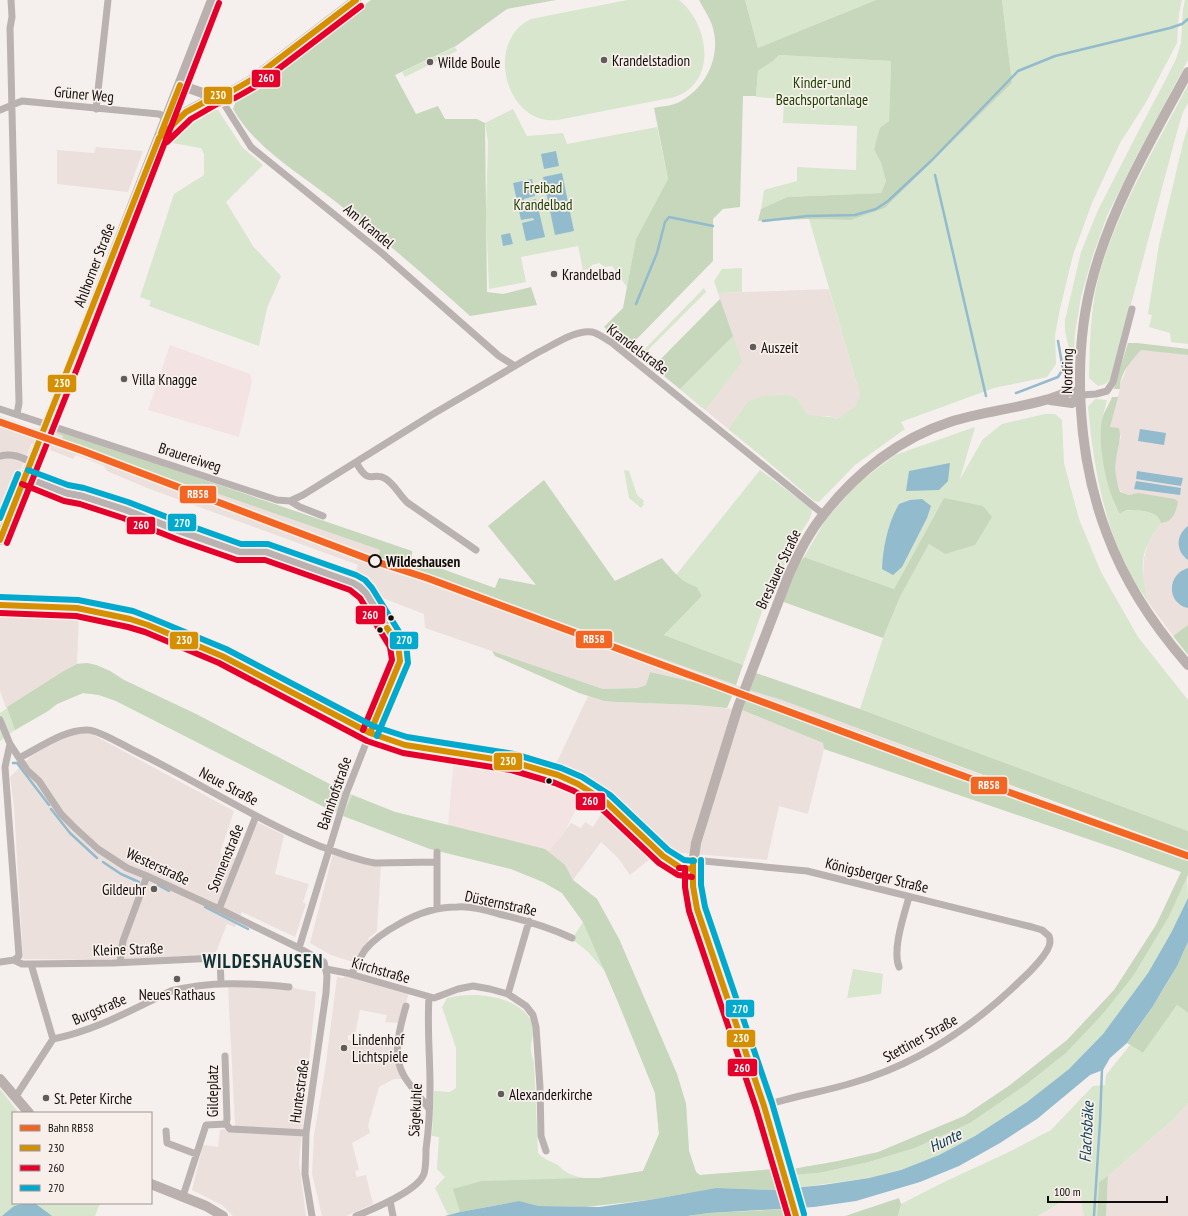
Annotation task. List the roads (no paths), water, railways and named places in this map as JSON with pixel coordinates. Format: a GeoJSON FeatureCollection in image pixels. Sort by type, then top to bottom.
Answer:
{"type":"FeatureCollection","features":[{"type":"Feature","properties":{"kind":"street"},"geometry":{"type":"LineString","coordinates":[[11,0],[12,17],[10,28],[19,380],[19,403],[17,414]]}},
{"type":"Feature","properties":{"kind":"street"},"geometry":{"type":"LineString","coordinates":[[96,109],[108,0]]}},
{"type":"Feature","properties":{"kind":"street","name":"Ahlhorner Straße"},"geometry":{"type":"LineString","coordinates":[[0,540],[180,85],[212,0]]}},
{"type":"Feature","properties":{"kind":"street"},"geometry":{"type":"LineString","coordinates":[[159,138],[186,112],[217,96],[232,91],[251,80],[356,0]]}},
{"type":"Feature","properties":{"kind":"street","name":"Nordring"},"geometry":{"type":"LineString","coordinates":[[1188,72],[1125,191],[1102,247],[1087,301],[1083,328],[1081,395],[1088,465],[1096,500],[1107,534],[1116,556],[1139,600],[1170,644],[1188,665]]}},
{"type":"Feature","properties":{"kind":"street"},"geometry":{"type":"LineString","coordinates":[[180,85],[217,96]]}},
{"type":"Feature","properties":{"kind":"street","name":"Am Krandel"},"geometry":{"type":"LineString","coordinates":[[217,96],[251,147],[383,254],[499,356],[515,366]]}},
{"type":"Feature","properties":{"kind":"street","name":"Grüner Weg"},"geometry":{"type":"LineString","coordinates":[[0,110],[22,101],[159,114],[167,118]]}},
{"type":"Feature","properties":{"kind":"street"},"geometry":{"type":"LineString","coordinates":[[1081,395],[1096,394],[1107,391],[1113,382],[1132,308]]}},
{"type":"Feature","properties":{"kind":"street","name":"Krandelstraße"},"geometry":{"type":"LineString","coordinates":[[290,501],[515,366],[573,334],[586,331],[593,332],[611,342],[823,514]]}},
{"type":"Feature","properties":{"kind":"street","name":"Breslauer Straße"},"geometry":{"type":"LineString","coordinates":[[795,1213],[764,1106],[697,909],[694,886],[693,864],[698,837],[741,697],[789,574],[801,549],[823,514],[862,473],[880,459],[914,438],[952,422],[1046,400],[1072,403],[1081,395]]}},
{"type":"Feature","properties":{"kind":"street","name":"Brauereiweg"},"geometry":{"type":"LineString","coordinates":[[0,409],[277,500],[290,501],[300,507],[323,516]]}},
{"type":"Feature","properties":{"kind":"street"},"geometry":{"type":"LineString","coordinates":[[0,456],[7,454],[14,455],[31,462]]}},
{"type":"Feature","properties":{"kind":"street"},"geometry":{"type":"LineString","coordinates":[[356,462],[365,476],[370,478],[385,478],[408,503],[476,550]]}},
{"type":"Feature","properties":{"kind":"street","name":"Bahnhofstraße"},"geometry":{"type":"LineString","coordinates":[[25,477],[66,493],[82,496],[126,510],[182,532],[240,552],[266,552],[353,583],[366,593],[398,644],[400,661],[345,798],[299,948]]}},
{"type":"Feature","properties":{"kind":"street"},"geometry":{"type":"LineString","coordinates":[[0,605],[77,608],[130,619],[222,656],[370,733],[405,745],[513,762],[558,775],[578,784],[606,802],[663,856],[680,868],[693,864]]}},
{"type":"Feature","properties":{"kind":"street","name":"Westerstraße"},"geometry":{"type":"LineString","coordinates":[[0,720],[10,744],[27,770],[39,781],[61,814],[98,849],[127,868],[299,948],[324,962],[326,969]]}},
{"type":"Feature","properties":{"kind":"street","name":"Neue Straße"},"geometry":{"type":"LineString","coordinates":[[19,758],[68,732],[89,730],[107,737],[147,757],[290,834],[329,849],[365,862],[436,862]]}},
{"type":"Feature","properties":{"kind":"street"},"geometry":{"type":"LineString","coordinates":[[0,962],[14,960],[19,956],[2,768],[10,744]]}},
{"type":"Feature","properties":{"kind":"street","name":"Sonnenstraße"},"geometry":{"type":"LineString","coordinates":[[219,910],[256,816]]}},
{"type":"Feature","properties":{"kind":"street"},"geometry":{"type":"LineString","coordinates":[[436,909],[437,852]]}},
{"type":"Feature","properties":{"kind":"street","name":"Königsberger Straße"},"geometry":{"type":"LineString","coordinates":[[693,864],[798,869],[1032,927],[1042,930],[1049,936]]}},
{"type":"Feature","properties":{"kind":"street"},"geometry":{"type":"LineString","coordinates":[[120,962],[123,941],[147,876]]}},
{"type":"Feature","properties":{"kind":"street"},"geometry":{"type":"LineString","coordinates":[[899,967],[896,952],[909,897]]}},
{"type":"Feature","properties":{"kind":"street","name":"Düsternstraße"},"geometry":{"type":"LineString","coordinates":[[351,974],[365,950],[377,938],[404,920],[436,909],[457,906],[472,908],[528,921],[572,938]]}},
{"type":"Feature","properties":{"kind":"street"},"geometry":{"type":"LineString","coordinates":[[508,994],[528,921]]}},
{"type":"Feature","properties":{"kind":"street","name":"Stettiner Straße"},"geometry":{"type":"LineString","coordinates":[[764,1106],[783,1099],[851,1084],[902,1066],[936,1047],[974,1022],[1003,998],[1030,971],[1048,949],[1051,942],[1049,936]]}},
{"type":"Feature","properties":{"kind":"street","name":"Kleine Straße"},"geometry":{"type":"LineString","coordinates":[[14,960],[22,964],[31,964],[217,958],[220,960],[221,984]]}},
{"type":"Feature","properties":{"kind":"street"},"geometry":{"type":"LineString","coordinates":[[14,1095],[18,1093],[53,1039],[31,964]]}},
{"type":"Feature","properties":{"kind":"street","name":"Kirchstraße"},"geometry":{"type":"LineString","coordinates":[[326,969],[351,974],[429,997]]}},
{"type":"Feature","properties":{"kind":"street","name":"Huntestraße"},"geometry":{"type":"LineString","coordinates":[[312,1216],[305,1174],[306,1133],[326,993],[326,969]]}},
{"type":"Feature","properties":{"kind":"street","name":"Burgstraße"},"geometry":{"type":"LineString","coordinates":[[53,1039],[68,1036],[91,1028],[171,991],[182,988],[221,984],[253,984],[289,987]]}},
{"type":"Feature","properties":{"kind":"street"},"geometry":{"type":"LineString","coordinates":[[429,997],[437,998],[458,989],[473,986],[508,994],[526,1006],[533,1016],[535,1024],[540,1088],[541,1136],[546,1151]]}},
{"type":"Feature","properties":{"kind":"street","name":"Sägekuhle"},"geometry":{"type":"LineString","coordinates":[[390,1201],[413,1187],[424,1176],[430,1079],[428,1018],[429,997]]}},
{"type":"Feature","properties":{"kind":"street"},"geometry":{"type":"LineString","coordinates":[[406,1006],[402,1020],[398,1047],[399,1065],[403,1074],[429,1109]]}},
{"type":"Feature","properties":{"kind":"street","name":"Gildeplatz"},"geometry":{"type":"LineString","coordinates":[[183,1196],[206,1125],[226,1124],[228,1119],[224,1056]]}},
{"type":"Feature","properties":{"kind":"street"},"geometry":{"type":"LineString","coordinates":[[0,1079],[28,1112]]}},
{"type":"Feature","properties":{"kind":"street"},"geometry":{"type":"LineString","coordinates":[[226,1124],[230,1129],[306,1133]]}},
{"type":"Feature","properties":{"kind":"street"},"geometry":{"type":"LineString","coordinates":[[166,1131],[167,1142],[196,1154]]}},
{"type":"Feature","properties":{"kind":"street"},"geometry":{"type":"LineString","coordinates":[[152,1184],[206,1206],[223,1216]]}},
{"type":"Feature","properties":{"kind":"street"},"geometry":{"type":"LineString","coordinates":[[356,1216],[390,1201],[393,1216]]}},
{"type":"Feature","properties":{"kind":"water"},"geometry":{"type":"Polygon","coordinates":[[[556,151],[559,166],[544,169],[541,154],[556,151]]]}},
{"type":"Feature","properties":{"kind":"water"},"geometry":{"type":"Polygon","coordinates":[[[562,173],[574,231],[555,235],[543,177],[562,173]]]}},
{"type":"Feature","properties":{"kind":"water"},"geometry":{"type":"Polygon","coordinates":[[[532,179],[535,196],[524,199],[524,202],[536,199],[545,237],[526,241],[522,223],[534,220],[533,218],[521,220],[513,183],[532,179]]]}},
{"type":"Feature","properties":{"kind":"water"},"geometry":{"type":"Polygon","coordinates":[[[510,233],[513,244],[503,246],[501,235],[510,233]]]}},
{"type":"Feature","properties":{"kind":"water"},"geometry":{"type":"Polygon","coordinates":[[[1140,429],[1166,433],[1164,445],[1138,441],[1140,429]]]}},
{"type":"Feature","properties":{"kind":"water"},"geometry":{"type":"Polygon","coordinates":[[[950,463],[948,481],[939,490],[906,491],[909,471],[950,463]]]}},
{"type":"Feature","properties":{"kind":"water"},"geometry":{"type":"Polygon","coordinates":[[[1137,471],[1183,478],[1181,486],[1136,479],[1137,471]]]}},
{"type":"Feature","properties":{"kind":"water"},"geometry":{"type":"Polygon","coordinates":[[[1136,481],[1181,488],[1180,495],[1134,489],[1136,481]]]}},
{"type":"Feature","properties":{"kind":"water"},"geometry":{"type":"Polygon","coordinates":[[[922,499],[931,506],[927,518],[902,567],[893,575],[882,569],[885,544],[895,511],[899,504],[910,500],[922,499]]]}},
{"type":"Feature","properties":{"kind":"water"},"geometry":{"type":"Polygon","coordinates":[[[1188,526],[1188,560],[1179,548],[1179,538],[1188,526]]]}},
{"type":"Feature","properties":{"kind":"water"},"geometry":{"type":"Polygon","coordinates":[[[1188,568],[1188,608],[1181,605],[1176,600],[1173,595],[1172,588],[1176,576],[1181,571],[1188,568]]]}},
{"type":"Feature","properties":{"kind":"water"},"geometry":{"type":"Polygon","coordinates":[[[1188,898],[1188,942],[1177,966],[1153,1006],[1127,1043],[1110,1058],[1103,1070],[1090,1075],[1037,1119],[1000,1143],[959,1166],[920,1182],[856,1201],[814,1207],[709,1213],[687,1216],[445,1216],[519,1201],[539,1206],[599,1207],[716,1188],[773,1190],[823,1185],[869,1178],[901,1170],[939,1155],[975,1136],[1027,1102],[1069,1069],[1103,1034],[1148,973],[1171,933],[1188,898]]]}},
{"type":"Feature","properties":{"kind":"water"},"geometry":{"type":"Polygon","coordinates":[[[22,1204],[36,1204],[52,1216],[2,1216],[14,1206],[22,1204]]]}},
{"type":"Feature","properties":{"kind":"waterway"},"geometry":{"type":"LineString","coordinates":[[763,221],[808,216],[855,215],[876,209],[888,201],[932,160],[1018,71],[1055,56],[1170,28],[1182,24],[1188,19]]}},
{"type":"Feature","properties":{"kind":"waterway"},"geometry":{"type":"LineString","coordinates":[[935,175],[986,396]]}},
{"type":"Feature","properties":{"kind":"waterway"},"geometry":{"type":"LineString","coordinates":[[636,304],[657,253],[665,222],[669,217],[713,226]]}},
{"type":"Feature","properties":{"kind":"waterway"},"geometry":{"type":"LineString","coordinates":[[1016,393],[1058,377],[1063,369],[1058,341]]}},
{"type":"Feature","properties":{"kind":"waterway"},"geometry":{"type":"LineString","coordinates":[[13,763],[17,763],[49,805]]}},
{"type":"Feature","properties":{"kind":"waterway"},"geometry":{"type":"LineString","coordinates":[[51,809],[70,833],[97,858]]}},
{"type":"Feature","properties":{"kind":"waterway"},"geometry":{"type":"LineString","coordinates":[[103,862],[121,874],[139,882]]}},
{"type":"Feature","properties":{"kind":"waterway"},"geometry":{"type":"LineString","coordinates":[[158,885],[169,891]]}},
{"type":"Feature","properties":{"kind":"waterway"},"geometry":{"type":"LineString","coordinates":[[205,907],[248,929]]}},
{"type":"Feature","properties":{"kind":"waterway","name":"Flachsbäke"},"geometry":{"type":"LineString","coordinates":[[1094,1216],[1102,1069]]}},
{"type":"Feature","properties":{"kind":"rail line","name":"RB58"},"geometry":{"type":"LineString","coordinates":[[0,422],[83,451],[371,560],[427,578],[944,769],[1188,856]]}},
{"type":"Feature","properties":{"kind":"place","name":"Krandelstadion"},"geometry":{"type":"Point","coordinates":[604,60]}},
{"type":"Feature","properties":{"kind":"place","name":"Wilde Boule"},"geometry":{"type":"Point","coordinates":[430,62]}},
{"type":"Feature","properties":{"kind":"place","name":"Krandelbad"},"geometry":{"type":"Point","coordinates":[554,274]}},
{"type":"Feature","properties":{"kind":"place","name":"Auszeit"},"geometry":{"type":"Point","coordinates":[753,347]}},
{"type":"Feature","properties":{"kind":"place","name":"Villa Knagge"},"geometry":{"type":"Point","coordinates":[124,379]}},
{"type":"Feature","properties":{"kind":"place","name":"Wildeshausen"},"geometry":{"type":"Point","coordinates":[375,561]}},
{"type":"Feature","properties":{"kind":"place","name":"Gildeuhr"},"geometry":{"type":"Point","coordinates":[154,889]}},
{"type":"Feature","properties":{"kind":"place","name":"Neues Rathaus"},"geometry":{"type":"Point","coordinates":[177,979]}},
{"type":"Feature","properties":{"kind":"place","name":"Lindenhof Lichtspiele"},"geometry":{"type":"Point","coordinates":[344,1048]}},
{"type":"Feature","properties":{"kind":"place","name":"Alexanderkirche"},"geometry":{"type":"Point","coordinates":[501,1094]}},
{"type":"Feature","properties":{"kind":"place","name":"St. Peter Kirche"},"geometry":{"type":"Point","coordinates":[46,1098]}},
{"type":"Feature","properties":{"kind":"district","name":"WILDESHAUSEN"},"geometry":{"type":"Point","coordinates":[263,961]}},
{"type":"Feature","properties":{"kind":"park label","name":"Kinder-und Beachsportanlage"},"geometry":{"type":"Point","coordinates":[822,90]}},
{"type":"Feature","properties":{"kind":"park label","name":"Freibad Krandelbad"},"geometry":{"type":"Point","coordinates":[543,196]}},
{"type":"Feature","properties":{"kind":"water label","name":"Hunte"},"geometry":{"type":"Point","coordinates":[945,1140]}}]}
